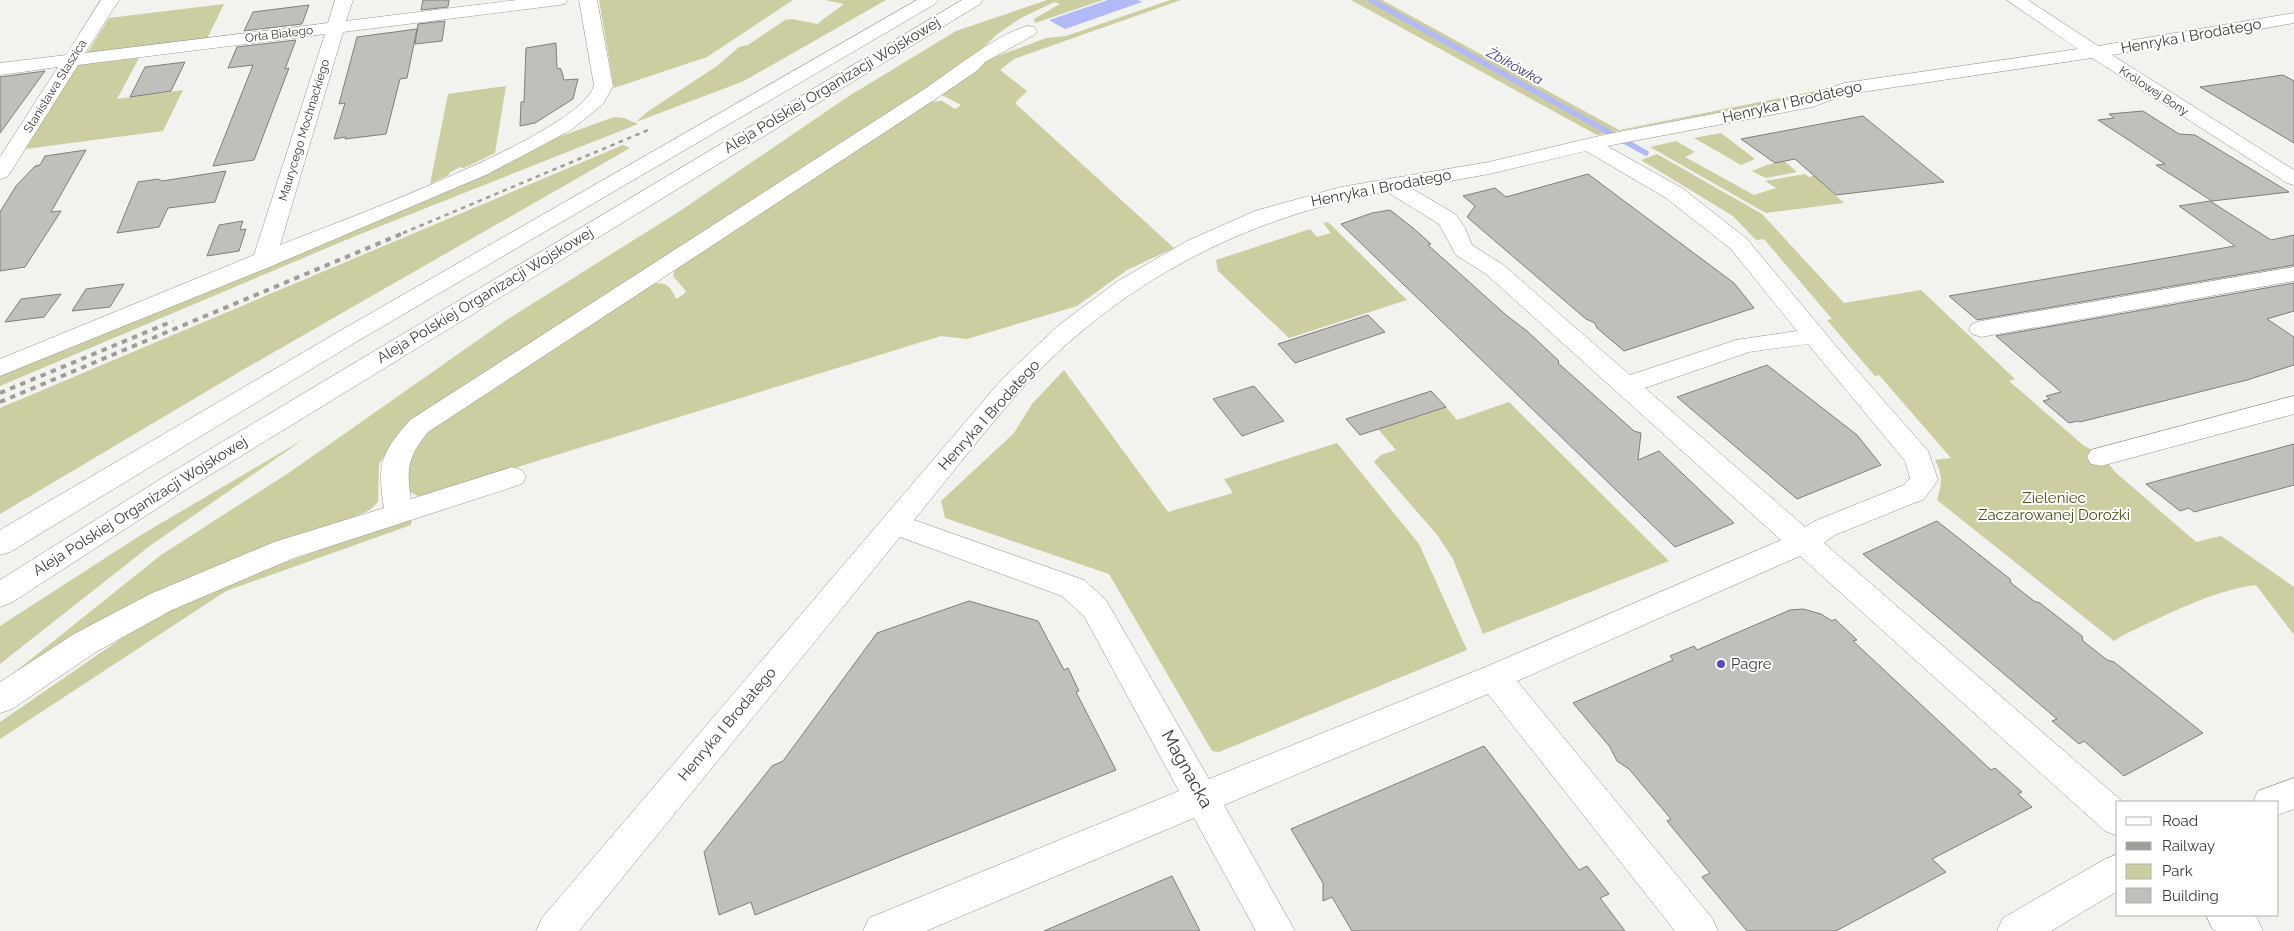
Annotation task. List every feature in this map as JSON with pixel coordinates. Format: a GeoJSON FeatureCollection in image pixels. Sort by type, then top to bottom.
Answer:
{"type":"FeatureCollection","features":[{"type":"Feature","properties":{"kind":"main road","name":"Stanisława Staszica"},"geometry":{"type":"LineString","coordinates":[[0,173],[110,0]]}},
{"type":"Feature","properties":{"kind":"main road","name":"Maurycego Mochnackiego"},"geometry":{"type":"LineString","coordinates":[[264,261],[344,0]]}},
{"type":"Feature","properties":{"kind":"main road","name":"Orła Białego"},"geometry":{"type":"LineString","coordinates":[[0,69],[559,0]]}},
{"type":"Feature","properties":{"kind":"main road"},"geometry":{"type":"LineString","coordinates":[[0,368],[467,176],[521,151],[582,113],[595,100],[603,88],[603,76],[588,0]]}},
{"type":"Feature","properties":{"kind":"main road","name":"Aleja Polskiej Organizacji Wojskowej"},"geometry":{"type":"LineString","coordinates":[[0,544],[355,332],[929,0]]}},
{"type":"Feature","properties":{"kind":"main road","name":"Aleja Polskiej Organizacji Wojskowej"},"geometry":{"type":"LineString","coordinates":[[0,594],[177,482],[974,0]]}},
{"type":"Feature","properties":{"kind":"main road","name":"Królowej Bony"},"geometry":{"type":"LineString","coordinates":[[2016,0],[2294,179]]}},
{"type":"Feature","properties":{"kind":"main road","name":"Henryka I Brodatego"},"geometry":{"type":"LineString","coordinates":[[555,931],[1011,385],[1068,330],[1126,286],[1195,246],[1263,216],[1341,193],[1489,168],[1636,135],[1812,101],[1840,90],[2095,52],[2294,18]]}},
{"type":"Feature","properties":{"kind":"main road"},"geometry":{"type":"LineString","coordinates":[[399,514],[392,471],[402,445],[419,426],[930,94],[971,66],[979,58],[1028,31]]}},
{"type":"Feature","properties":{"kind":"main road"},"geometry":{"type":"LineString","coordinates":[[882,931],[1494,677],[1804,542],[1825,528],[1914,492],[1924,480],[1918,458],[1739,244],[1674,194],[1599,143]]}},
{"type":"Feature","properties":{"kind":"main road"},"geometry":{"type":"LineString","coordinates":[[1390,184],[1446,219],[1454,228],[1458,241],[1464,250],[1494,269],[2116,818]]}},
{"type":"Feature","properties":{"kind":"main road"},"geometry":{"type":"LineString","coordinates":[[1981,329],[2294,274]]}},
{"type":"Feature","properties":{"kind":"main road"},"geometry":{"type":"LineString","coordinates":[[1625,386],[1745,345],[1762,341],[1814,336]]}},
{"type":"Feature","properties":{"kind":"main road"},"geometry":{"type":"LineString","coordinates":[[2101,457],[2294,405]]}},
{"type":"Feature","properties":{"kind":"main road"},"geometry":{"type":"LineString","coordinates":[[0,699],[85,643],[161,602],[284,550],[512,477]]}},
{"type":"Feature","properties":{"kind":"main road","name":"Magnacka"},"geometry":{"type":"LineString","coordinates":[[894,524],[1073,588],[1095,608],[1276,931]]}},
{"type":"Feature","properties":{"kind":"main road"},"geometry":{"type":"LineString","coordinates":[[1494,677],[1699,931]]}},
{"type":"Feature","properties":{"kind":"main road"},"geometry":{"type":"LineString","coordinates":[[2273,801],[2294,793]]}},
{"type":"Feature","properties":{"kind":"main road"},"geometry":{"type":"LineString","coordinates":[[2016,931],[2116,872]]}},
{"type":"Feature","properties":{"kind":"main road"},"geometry":{"type":"LineString","coordinates":[[2226,916],[2244,931]]}},
{"type":"Feature","properties":{"kind":"green space"},"geometry":{"type":"Polygon","coordinates":[[[599,0],[793,0],[707,57],[614,88],[599,0]]]}},
{"type":"Feature","properties":{"kind":"green space"},"geometry":{"type":"Polygon","coordinates":[[[825,0],[886,0],[744,81],[636,122],[647,112],[717,66],[739,47],[748,45],[785,20],[792,19],[817,24],[844,4],[825,0]]]}},
{"type":"Feature","properties":{"kind":"green space"},"geometry":{"type":"Polygon","coordinates":[[[1047,0],[1103,0],[1035,23],[1034,19],[1060,4],[1054,2],[1019,19],[996,35],[962,69],[402,430],[379,464],[378,502],[370,510],[347,520],[230,561],[126,612],[0,684],[161,555],[290,472],[508,319],[680,211],[849,96],[956,31],[1047,0]]]}},
{"type":"Feature","properties":{"kind":"green space"},"geometry":{"type":"Polygon","coordinates":[[[1170,0],[1181,0],[1014,59],[1000,70],[1027,91],[1015,103],[1174,248],[1127,270],[1077,306],[967,339],[941,336],[427,495],[418,496],[410,492],[406,483],[409,456],[431,427],[644,286],[656,283],[664,284],[671,289],[676,299],[684,294],[686,291],[673,276],[676,265],[926,102],[942,101],[955,109],[961,105],[940,94],[984,61],[1046,38],[1066,36],[1170,0]]]}},
{"type":"Feature","properties":{"kind":"green space"},"geometry":{"type":"Polygon","coordinates":[[[1351,0],[1382,0],[1619,130],[1841,86],[1805,96],[1597,135],[1351,0]]]}},
{"type":"Feature","properties":{"kind":"green space"},"geometry":{"type":"Polygon","coordinates":[[[224,4],[207,39],[87,53],[109,18],[224,4]]]}},
{"type":"Feature","properties":{"kind":"green space"},"geometry":{"type":"Polygon","coordinates":[[[139,58],[117,99],[183,90],[163,131],[25,149],[78,65],[139,58]]]}},
{"type":"Feature","properties":{"kind":"green space"},"geometry":{"type":"Polygon","coordinates":[[[506,86],[495,153],[464,168],[460,167],[449,173],[449,175],[430,184],[448,94],[506,86]]]}},
{"type":"Feature","properties":{"kind":"green space"},"geometry":{"type":"Polygon","coordinates":[[[614,117],[624,118],[638,124],[353,237],[0,386],[0,374],[258,269],[306,252],[556,138],[614,117]]]}},
{"type":"Feature","properties":{"kind":"green space"},"geometry":{"type":"Polygon","coordinates":[[[1721,133],[1755,159],[1741,165],[1694,138],[1721,133]]]}},
{"type":"Feature","properties":{"kind":"green space"},"geometry":{"type":"Polygon","coordinates":[[[1676,141],[1695,152],[1685,157],[1754,195],[1776,188],[1765,181],[1805,174],[1809,177],[1822,174],[1824,185],[1844,203],[1766,213],[1650,147],[1676,141]]]}},
{"type":"Feature","properties":{"kind":"green space"},"geometry":{"type":"Polygon","coordinates":[[[623,145],[630,148],[246,368],[0,514],[0,408],[623,145]]]}},
{"type":"Feature","properties":{"kind":"green space","name":"Zieleniec Zaczarowanej Dorożki"},"geometry":{"type":"Polygon","coordinates":[[[1657,154],[1762,214],[1844,303],[1921,290],[2015,379],[2009,381],[2083,445],[2100,456],[2114,471],[2196,542],[2221,536],[2294,587],[2294,635],[2256,585],[2204,598],[2171,612],[2114,641],[1937,500],[1941,480],[1935,460],[1951,458],[1879,375],[1875,376],[1827,320],[1832,319],[1764,239],[1756,240],[1733,216],[1641,160],[1657,154]]]}},
{"type":"Feature","properties":{"kind":"green space"},"geometry":{"type":"Polygon","coordinates":[[[1784,161],[1797,172],[1766,178],[1752,171],[1767,165],[1784,161]]]}},
{"type":"Feature","properties":{"kind":"green space"},"geometry":{"type":"Polygon","coordinates":[[[1328,222],[1407,300],[1289,338],[1218,271],[1216,260],[1310,229],[1317,237],[1331,233],[1323,223],[1328,222]]]}},
{"type":"Feature","properties":{"kind":"green space"},"geometry":{"type":"Polygon","coordinates":[[[1064,370],[1168,512],[1233,493],[1224,479],[1337,443],[1419,544],[1467,650],[1219,752],[1212,751],[1109,574],[945,518],[941,501],[1014,433],[1032,404],[1064,370]]]}},
{"type":"Feature","properties":{"kind":"green space"},"geometry":{"type":"Polygon","coordinates":[[[1509,402],[1669,561],[1483,634],[1453,559],[1438,536],[1374,462],[1381,455],[1396,450],[1378,429],[1446,407],[1457,420],[1509,402]]]}},
{"type":"Feature","properties":{"kind":"green space"},"geometry":{"type":"Polygon","coordinates":[[[304,439],[151,545],[0,664],[0,626],[141,535],[304,439]]]}},
{"type":"Feature","properties":{"kind":"green space"},"geometry":{"type":"Polygon","coordinates":[[[412,517],[411,525],[226,591],[0,739],[0,722],[138,627],[211,589],[412,517]]]}},
{"type":"Feature","properties":{"kind":"water"},"geometry":{"type":"Polygon","coordinates":[[[1108,0],[1138,0],[1142,2],[1065,29],[1049,20],[1108,0]]]}},
{"type":"Feature","properties":{"kind":"building"},"geometry":{"type":"Polygon","coordinates":[[[423,0],[449,0],[448,7],[421,10],[423,0]]]}},
{"type":"Feature","properties":{"kind":"building"},"geometry":{"type":"Polygon","coordinates":[[[309,5],[302,24],[244,31],[253,12],[309,5]]]}},
{"type":"Feature","properties":{"kind":"building"},"geometry":{"type":"Polygon","coordinates":[[[445,21],[442,41],[415,44],[418,24],[445,21]]]}},
{"type":"Feature","properties":{"kind":"building"},"geometry":{"type":"Polygon","coordinates":[[[417,29],[407,78],[400,79],[386,134],[334,139],[345,103],[339,104],[357,37],[417,29]]]}},
{"type":"Feature","properties":{"kind":"building"},"geometry":{"type":"Polygon","coordinates":[[[296,40],[285,69],[289,68],[254,160],[213,166],[253,65],[228,68],[237,47],[296,40]]]}},
{"type":"Feature","properties":{"kind":"building"},"geometry":{"type":"Polygon","coordinates":[[[556,43],[557,68],[561,69],[564,80],[578,79],[573,99],[535,123],[520,126],[521,102],[524,102],[526,48],[556,43]]]}},
{"type":"Feature","properties":{"kind":"building"},"geometry":{"type":"Polygon","coordinates":[[[185,62],[171,91],[130,97],[145,67],[185,62]]]}},
{"type":"Feature","properties":{"kind":"building"},"geometry":{"type":"Polygon","coordinates":[[[45,71],[0,133],[0,77],[45,71]]]}},
{"type":"Feature","properties":{"kind":"building"},"geometry":{"type":"Polygon","coordinates":[[[2283,75],[2294,81],[2294,143],[2200,87],[2283,75]]]}},
{"type":"Feature","properties":{"kind":"building"},"geometry":{"type":"Polygon","coordinates":[[[2143,111],[2179,134],[2195,135],[2289,192],[2212,201],[2156,165],[2165,164],[2098,120],[2114,118],[2109,114],[2143,111]]]}},
{"type":"Feature","properties":{"kind":"building"},"geometry":{"type":"Polygon","coordinates":[[[1863,116],[1944,182],[1836,195],[1795,159],[1775,163],[1741,139],[1863,116]]]}},
{"type":"Feature","properties":{"kind":"building"},"geometry":{"type":"Polygon","coordinates":[[[86,150],[51,212],[61,211],[25,267],[0,271],[0,212],[16,186],[35,166],[40,165],[45,156],[86,150]]]}},
{"type":"Feature","properties":{"kind":"building"},"geometry":{"type":"Polygon","coordinates":[[[226,171],[215,202],[168,208],[159,227],[117,233],[138,182],[158,179],[162,181],[226,171]]]}},
{"type":"Feature","properties":{"kind":"building"},"geometry":{"type":"Polygon","coordinates":[[[1588,174],[1734,283],[1754,308],[1624,351],[1597,328],[1595,323],[1586,319],[1467,217],[1475,206],[1463,196],[1495,188],[1506,197],[1588,174]]]}},
{"type":"Feature","properties":{"kind":"building"},"geometry":{"type":"Polygon","coordinates":[[[2210,201],[2271,240],[2294,235],[2294,265],[1977,320],[1949,296],[2235,246],[2179,206],[2210,201]]]}},
{"type":"Feature","properties":{"kind":"building"},"geometry":{"type":"Polygon","coordinates":[[[1390,210],[1431,244],[1428,245],[1506,315],[1527,331],[1559,361],[1558,363],[1634,431],[1641,433],[1638,460],[1659,451],[1734,523],[1675,547],[1341,224],[1372,213],[1390,210]]]}},
{"type":"Feature","properties":{"kind":"building"},"geometry":{"type":"Polygon","coordinates":[[[243,221],[240,230],[246,229],[239,251],[207,256],[219,225],[243,221]]]}},
{"type":"Feature","properties":{"kind":"building"},"geometry":{"type":"Polygon","coordinates":[[[2294,283],[2294,311],[2267,319],[2294,337],[2294,365],[2247,380],[2080,422],[2069,423],[2043,401],[2050,399],[2046,396],[2061,392],[1996,336],[2294,283]]]}},
{"type":"Feature","properties":{"kind":"building"},"geometry":{"type":"Polygon","coordinates":[[[124,284],[110,307],[72,311],[86,289],[124,284]]]}},
{"type":"Feature","properties":{"kind":"building"},"geometry":{"type":"Polygon","coordinates":[[[61,294],[44,317],[5,322],[21,299],[61,294]]]}},
{"type":"Feature","properties":{"kind":"building"},"geometry":{"type":"Polygon","coordinates":[[[1368,315],[1385,332],[1295,363],[1278,344],[1368,315]]]}},
{"type":"Feature","properties":{"kind":"building"},"geometry":{"type":"Polygon","coordinates":[[[1767,365],[1857,435],[1881,465],[1797,499],[1677,397],[1767,365]]]}},
{"type":"Feature","properties":{"kind":"building"},"geometry":{"type":"Polygon","coordinates":[[[1254,386],[1284,421],[1242,436],[1213,399],[1254,386]]]}},
{"type":"Feature","properties":{"kind":"building"},"geometry":{"type":"Polygon","coordinates":[[[1431,391],[1446,407],[1360,435],[1346,419],[1431,391]]]}},
{"type":"Feature","properties":{"kind":"building"},"geometry":{"type":"Polygon","coordinates":[[[2294,444],[2294,485],[2194,512],[2189,508],[2180,511],[2146,484],[2294,444]]]}},
{"type":"Feature","properties":{"kind":"building"},"geometry":{"type":"Polygon","coordinates":[[[1937,521],[2010,579],[2011,583],[2082,636],[2083,641],[2107,660],[2114,662],[2203,733],[2124,776],[2084,741],[2079,744],[2052,721],[2057,719],[1863,554],[1937,521]]]}},
{"type":"Feature","properties":{"kind":"building"},"geometry":{"type":"Polygon","coordinates":[[[969,601],[1038,621],[1064,670],[1068,668],[1079,691],[1076,692],[1116,770],[755,915],[751,902],[719,915],[704,852],[772,766],[783,761],[877,633],[969,601]]]}},
{"type":"Feature","properties":{"kind":"building"},"geometry":{"type":"Polygon","coordinates":[[[1803,609],[1821,614],[1832,621],[1835,619],[1857,640],[1853,641],[1991,770],[1995,768],[2022,792],[2018,794],[2032,807],[1932,859],[1946,872],[1836,931],[1747,931],[1702,877],[1710,873],[1667,821],[1671,819],[1629,769],[1617,761],[1610,747],[1573,703],[1673,660],[1670,656],[1694,646],[1697,650],[1790,610],[1803,609]]]}},
{"type":"Feature","properties":{"kind":"building"},"geometry":{"type":"Polygon","coordinates":[[[1484,746],[1579,870],[1587,866],[1609,894],[1600,898],[1625,931],[1352,931],[1332,897],[1323,901],[1323,883],[1291,829],[1484,746]]]}},
{"type":"Feature","properties":{"kind":"building"},"geometry":{"type":"Polygon","coordinates":[[[1172,876],[1200,931],[1044,931],[1172,876]]]}},
{"type":"Feature","properties":{"kind":"waterway","name":"Żbikówka"},"geometry":{"type":"LineString","coordinates":[[1371,0],[1646,153]]}},
{"type":"Feature","properties":{"kind":"railway"},"geometry":{"type":"LineString","coordinates":[[403,233],[648,130]]}},
{"type":"Feature","properties":{"kind":"railway"},"geometry":{"type":"LineString","coordinates":[[0,402],[406,232]]}},
{"type":"Feature","properties":{"kind":"railway"},"geometry":{"type":"LineString","coordinates":[[0,393],[173,321]]}},
{"type":"Feature","properties":{"kind":"place","name":"Pagre"},"geometry":{"type":"Point","coordinates":[1721,664]}}]}
